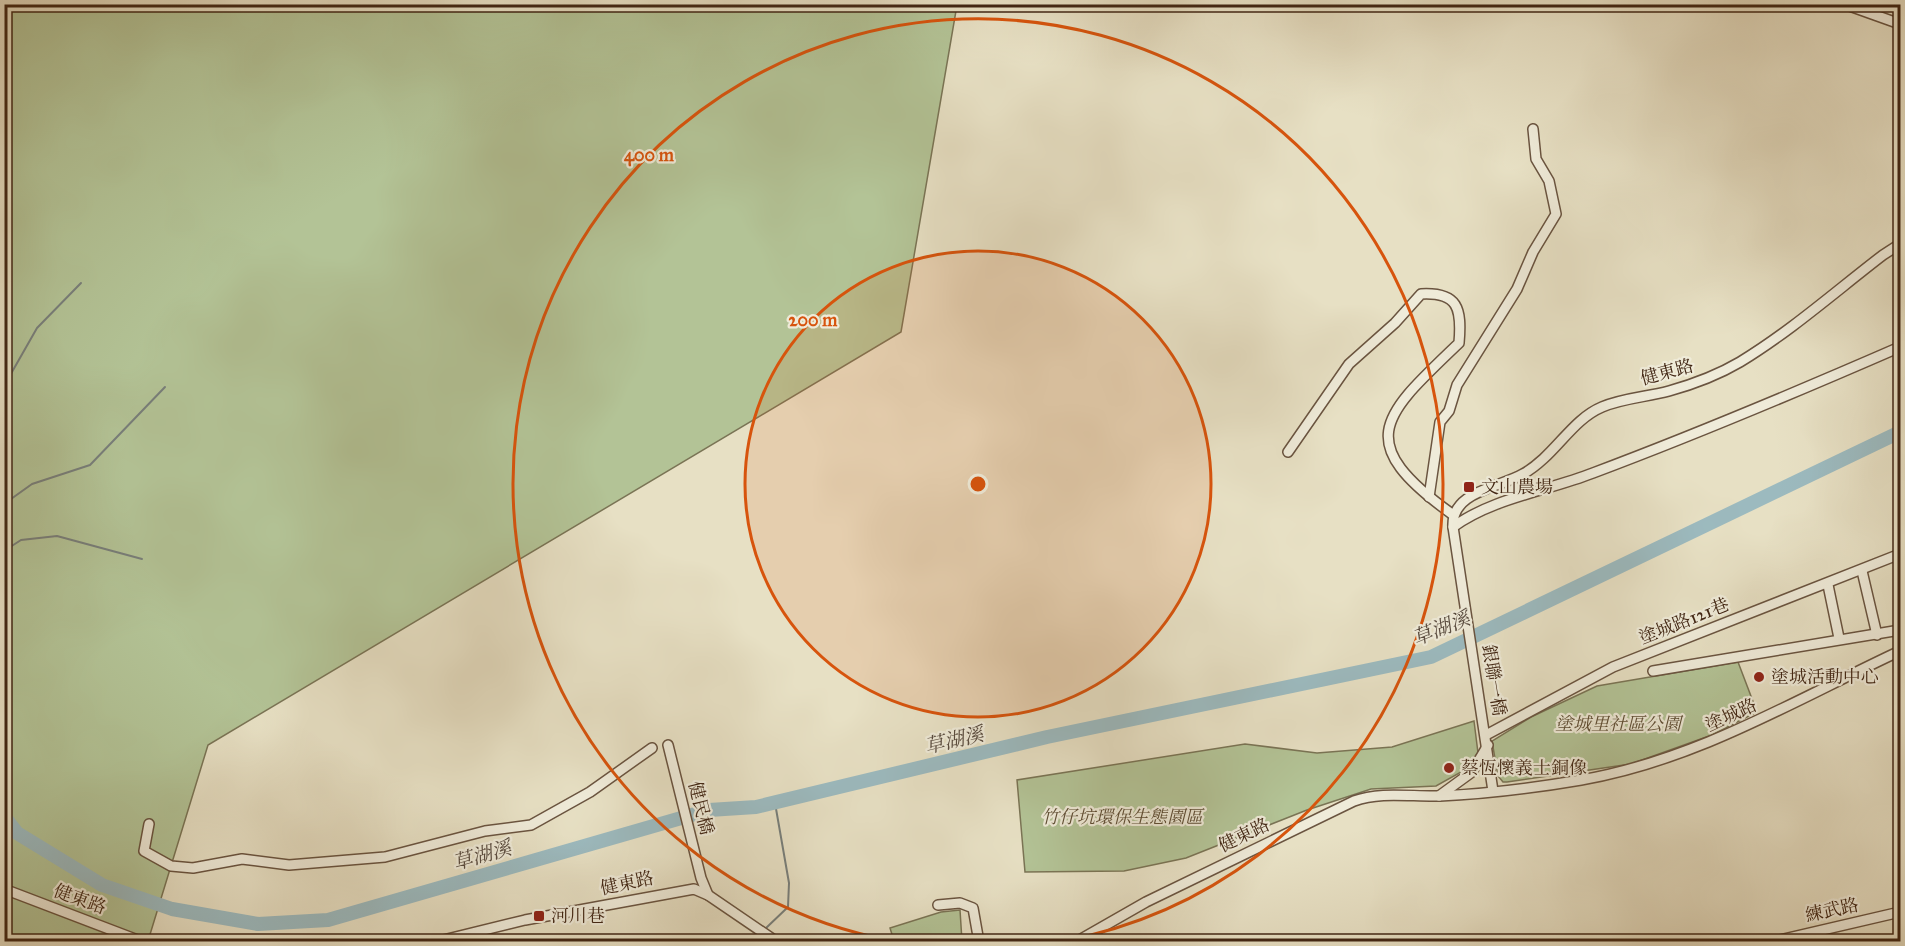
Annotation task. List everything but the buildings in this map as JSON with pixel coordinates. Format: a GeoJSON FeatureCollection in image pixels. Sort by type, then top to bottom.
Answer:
{"type":"FeatureCollection","features":[{"type":"Feature","properties":{"kind":"street"},"geometry":{"type":"LineString","coordinates":[[1844,4],[1900,24]]}},
{"type":"Feature","properties":{"kind":"street"},"geometry":{"type":"LineString","coordinates":[[1429,497],[1440,422],[1449,411],[1457,386],[1517,289],[1533,252],[1556,214],[1549,182],[1536,159],[1533,129]]}},
{"type":"Feature","properties":{"kind":"street","name":"健東路"},"geometry":{"type":"LineString","coordinates":[[1452,514],[1458,506],[1477,493],[1515,479],[1544,461],[1582,419],[1602,407],[1711,378],[1757,352],[1900,244]]}},
{"type":"Feature","properties":{"kind":"street"},"geometry":{"type":"LineString","coordinates":[[1288,452],[1349,364],[1395,323],[1421,294],[1441,293],[1453,301],[1456,309],[1459,343],[1400,403],[1388,429],[1388,446],[1400,468],[1429,497],[1452,514],[1453,527]]}},
{"type":"Feature","properties":{"kind":"street"},"geometry":{"type":"LineString","coordinates":[[1453,527],[1470,515],[1589,475],[1727,422],[1900,347]]}},
{"type":"Feature","properties":{"kind":"street","name":"銀聯一橋"},"geometry":{"type":"LineString","coordinates":[[1453,527],[1487,737]]}},
{"type":"Feature","properties":{"kind":"street","name":"塗城路121巷"},"geometry":{"type":"LineString","coordinates":[[1487,737],[1613,667],[1900,555]]}},
{"type":"Feature","properties":{"kind":"street"},"geometry":{"type":"LineString","coordinates":[[1862,571],[1877,635]]}},
{"type":"Feature","properties":{"kind":"street"},"geometry":{"type":"LineString","coordinates":[[1828,585],[1839,638]]}},
{"type":"Feature","properties":{"kind":"street"},"geometry":{"type":"LineString","coordinates":[[1653,671],[1839,638],[1877,635],[1900,630]]}},
{"type":"Feature","properties":{"kind":"street","name":"塗城路"},"geometry":{"type":"LineString","coordinates":[[1493,792],[1629,771],[1710,744],[1900,651]]}},
{"type":"Feature","properties":{"kind":"street"},"geometry":{"type":"LineString","coordinates":[[1487,737],[1493,792]]}},
{"type":"Feature","properties":{"kind":"street"},"geometry":{"type":"LineString","coordinates":[[1438,796],[1472,772],[1487,737]]}},
{"type":"Feature","properties":{"kind":"street","name":"健民橋"},"geometry":{"type":"LineString","coordinates":[[668,745],[701,878],[708,895]]}},
{"type":"Feature","properties":{"kind":"street"},"geometry":{"type":"LineString","coordinates":[[149,824],[144,851],[171,866],[193,868],[242,860],[289,865],[385,857],[485,831],[531,825],[590,792],[652,748]]}},
{"type":"Feature","properties":{"kind":"street","name":"健東路"},"geometry":{"type":"LineString","coordinates":[[1076,942],[1090,938],[1146,902],[1354,801],[1392,795],[1438,796],[1493,792]]}},
{"type":"Feature","properties":{"kind":"street","name":"健東路"},"geometry":{"type":"LineString","coordinates":[[4,889],[143,942]]}},
{"type":"Feature","properties":{"kind":"street","name":"健東路"},"geometry":{"type":"LineString","coordinates":[[435,942],[515,922],[694,889],[708,895],[777,942]]}},
{"type":"Feature","properties":{"kind":"street"},"geometry":{"type":"LineString","coordinates":[[938,905],[960,903],[974,908],[979,942]]}},
{"type":"Feature","properties":{"kind":"street","name":"練武路"},"geometry":{"type":"LineString","coordinates":[[1771,942],[1900,912]]}},
{"type":"Feature","properties":{"kind":"street"},"geometry":{"type":"LineString","coordinates":[[4,931],[7,942]]}},
{"type":"Feature","properties":{"kind":"green space"},"geometry":{"type":"Polygon","coordinates":[[[5,5],[957,5],[901,332],[208,745],[148,941],[5,942],[5,5]]]}},
{"type":"Feature","properties":{"kind":"green space","name":"塗城里社區公園"},"geometry":{"type":"Polygon","coordinates":[[[1738,662],[1757,712],[1712,735],[1631,764],[1507,782],[1503,782],[1498,776],[1492,741],[1531,717],[1597,686],[1738,662]]]}},
{"type":"Feature","properties":{"kind":"green space","name":"竹仔坑環保生態園區"},"geometry":{"type":"Polygon","coordinates":[[[1474,721],[1478,753],[1463,771],[1436,786],[1371,789],[1307,810],[1186,858],[1124,871],[1025,872],[1017,780],[1245,744],[1317,753],[1392,747],[1474,721]]]}},
{"type":"Feature","properties":{"kind":"green space"},"geometry":{"type":"Polygon","coordinates":[[[960,910],[962,941],[894,941],[890,928],[941,912],[960,910]]]}},
{"type":"Feature","properties":{"kind":"waterway"},"geometry":{"type":"LineString","coordinates":[[4,386],[37,328],[81,283]]}},
{"type":"Feature","properties":{"kind":"waterway"},"geometry":{"type":"LineString","coordinates":[[4,504],[32,484],[90,465],[165,387]]}},
{"type":"Feature","properties":{"kind":"waterway","name":"草湖溪"},"geometry":{"type":"LineString","coordinates":[[4,816],[17,833],[102,885],[172,909],[258,924],[328,920],[709,810],[756,807],[1047,737],[1431,657],[1900,432]]}},
{"type":"Feature","properties":{"kind":"waterway"},"geometry":{"type":"LineString","coordinates":[[4,551],[21,540],[57,536],[142,559]]}},
{"type":"Feature","properties":{"kind":"waterway"},"geometry":{"type":"LineString","coordinates":[[765,929],[788,907],[789,883],[775,803]]}},
{"type":"Feature","properties":{"kind":"waterway"},"geometry":{"type":"LineString","coordinates":[[752,942],[761,933]]}},
{"type":"Feature","properties":{"kind":"place","name":"文山農場"},"geometry":{"type":"Point","coordinates":[1469,487]}},
{"type":"Feature","properties":{"kind":"place","name":"塗城活動中心"},"geometry":{"type":"Point","coordinates":[1759,677]}},
{"type":"Feature","properties":{"kind":"place","name":"蔡恆懷義士銅像"},"geometry":{"type":"Point","coordinates":[1449,768]}},
{"type":"Feature","properties":{"kind":"place","name":"河川巷"},"geometry":{"type":"Point","coordinates":[539,916]}}]}
